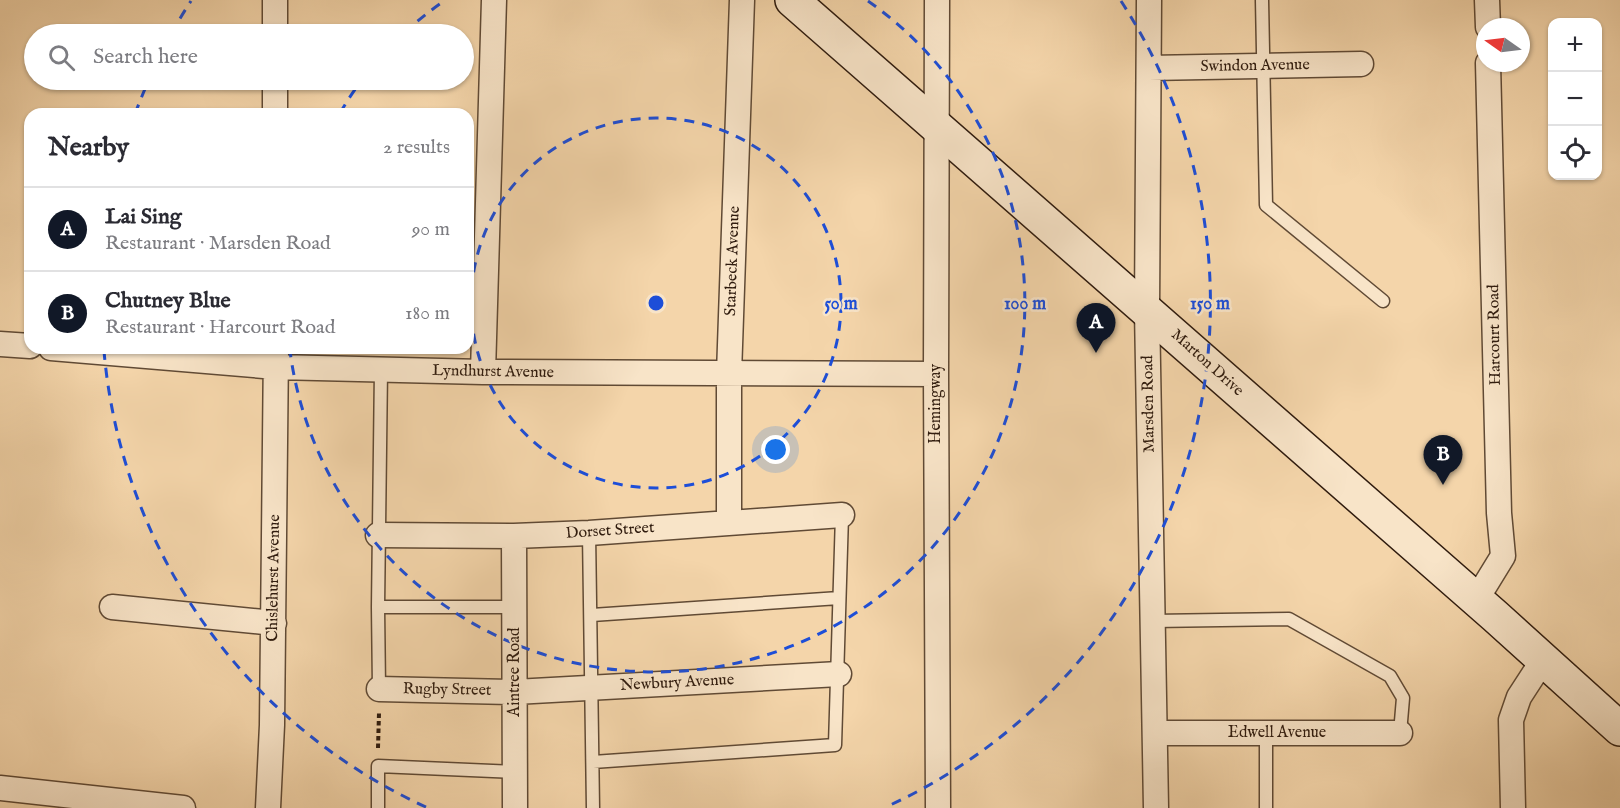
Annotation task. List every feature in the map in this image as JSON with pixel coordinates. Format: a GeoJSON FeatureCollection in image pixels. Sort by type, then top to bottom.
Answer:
{"type":"FeatureCollection","features":[{"type":"Feature","properties":{"kind":"street"},"geometry":{"type":"LineString","coordinates":[[483,372],[494,0]]}},
{"type":"Feature","properties":{"kind":"street","name":"Starbeck Avenue"},"geometry":{"type":"LineString","coordinates":[[729,523],[729,374],[742,0]]}},
{"type":"Feature","properties":{"kind":"street","name":"Marton Drive"},"geometry":{"type":"LineString","coordinates":[[792,0],[1147,310],[1620,729]]}},
{"type":"Feature","properties":{"kind":"street","name":"Hemingway"},"geometry":{"type":"LineString","coordinates":[[937,0],[938,808]]}},
{"type":"Feature","properties":{"kind":"street","name":"Marsden Road"},"geometry":{"type":"LineString","coordinates":[[1149,0],[1147,310],[1156,808]]}},
{"type":"Feature","properties":{"kind":"street"},"geometry":{"type":"LineString","coordinates":[[1487,0],[1488,18]]}},
{"type":"Feature","properties":{"kind":"street"},"geometry":{"type":"LineString","coordinates":[[270,1],[273,24]]}},
{"type":"Feature","properties":{"kind":"street","name":"Swindon Avenue"},"geometry":{"type":"LineString","coordinates":[[1149,68],[1361,64]]}},
{"type":"Feature","properties":{"kind":"street","name":"Harcourt Road"},"geometry":{"type":"LineString","coordinates":[[1476,600],[1503,556],[1499,513],[1488,72]]}},
{"type":"Feature","properties":{"kind":"street"},"geometry":{"type":"LineString","coordinates":[[275,90],[276,108]]}},
{"type":"Feature","properties":{"kind":"street"},"geometry":{"type":"LineString","coordinates":[[0,344],[24,346]]}},
{"type":"Feature","properties":{"kind":"street","name":"Lyndhurst Avenue"},"geometry":{"type":"LineString","coordinates":[[186,354],[276,358],[381,369],[483,372],[936,374]]}},
{"type":"Feature","properties":{"kind":"street","name":"Chislehurst Avenue"},"geometry":{"type":"LineString","coordinates":[[268,808],[274,623],[276,358]]}},
{"type":"Feature","properties":{"kind":"street","name":"Dorset Street"},"geometry":{"type":"LineString","coordinates":[[378,535],[514,536],[590,533],[842,515]]}},
{"type":"Feature","properties":{"kind":"street","name":"Aintree Road"},"geometry":{"type":"LineString","coordinates":[[514,536],[515,808]]}},
{"type":"Feature","properties":{"kind":"street"},"geometry":{"type":"LineString","coordinates":[[112,607],[274,623]]}},
{"type":"Feature","properties":{"kind":"street"},"geometry":{"type":"LineString","coordinates":[[1513,808],[1511,720],[1520,697],[1543,660]]}},
{"type":"Feature","properties":{"kind":"street","name":"Newbury Avenue"},"geometry":{"type":"LineString","coordinates":[[515,692],[839,674]]}},
{"type":"Feature","properties":{"kind":"street","name":"Rugby Street"},"geometry":{"type":"LineString","coordinates":[[379,689],[515,692]]}},
{"type":"Feature","properties":{"kind":"street","name":"Edwell Avenue"},"geometry":{"type":"LineString","coordinates":[[1155,733],[1400,733]]}},
{"type":"Feature","properties":{"kind":"street"},"geometry":{"type":"LineString","coordinates":[[0,788],[66,801],[183,808]]}},
{"type":"Feature","properties":{"kind":"lane"},"geometry":{"type":"LineString","coordinates":[[1262,0],[1266,205],[1383,301]]}},
{"type":"Feature","properties":{"kind":"lane"},"geometry":{"type":"LineString","coordinates":[[379,689],[378,535],[381,369]]}},
{"type":"Feature","properties":{"kind":"lane"},"geometry":{"type":"LineString","coordinates":[[593,762],[835,745],[839,674],[842,515]]}},
{"type":"Feature","properties":{"kind":"lane"},"geometry":{"type":"LineString","coordinates":[[590,533],[594,808]]}},
{"type":"Feature","properties":{"kind":"lane"},"geometry":{"type":"LineString","coordinates":[[592,615],[839,598]]}},
{"type":"Feature","properties":{"kind":"lane"},"geometry":{"type":"LineString","coordinates":[[378,608],[515,607]]}},
{"type":"Feature","properties":{"kind":"lane"},"geometry":{"type":"LineString","coordinates":[[1153,621],[1289,619],[1390,676],[1403,698],[1400,733]]}},
{"type":"Feature","properties":{"kind":"lane"},"geometry":{"type":"LineString","coordinates":[[1266,733],[1266,808]]}},
{"type":"Feature","properties":{"kind":"lane"},"geometry":{"type":"LineString","coordinates":[[378,808],[378,766],[515,772]]}},
{"type":"Feature","properties":{"kind":"path"},"geometry":{"type":"LineString","coordinates":[[378,766],[379,689]]}},
{"type":"Feature","properties":{"kind":"place","name":"Lai Sing"},"geometry":{"type":"Point","coordinates":[1096,353]}},
{"type":"Feature","properties":{"kind":"place","name":"Chutney Blue"},"geometry":{"type":"Point","coordinates":[1443,485]}}]}
